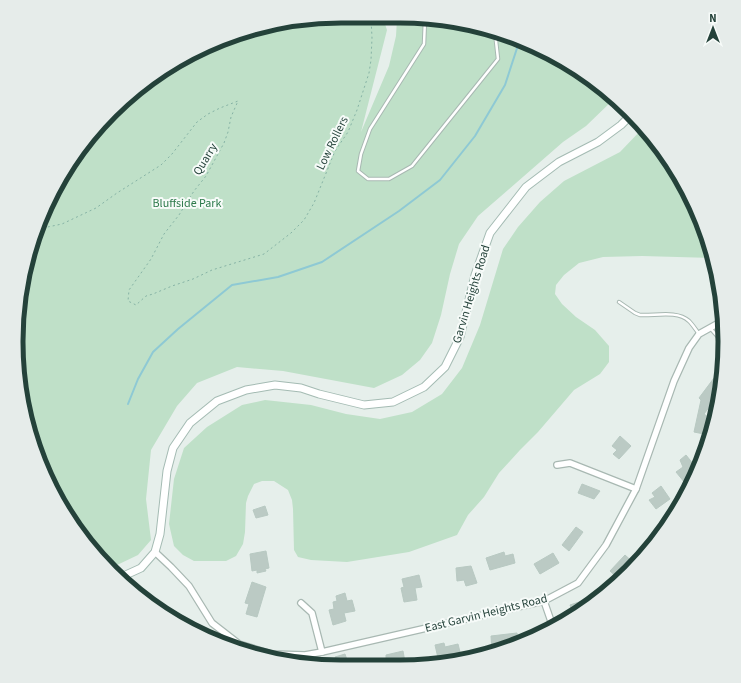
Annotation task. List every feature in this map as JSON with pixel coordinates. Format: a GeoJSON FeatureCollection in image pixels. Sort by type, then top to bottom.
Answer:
{"type":"FeatureCollection","features":[{"type":"Feature","properties":{"kind":"main road","name":"Garvin Heights Road"},"geometry":{"type":"LineString","coordinates":[[125,575],[141,568],[155,552],[160,534],[167,471],[172,448],[190,423],[217,401],[246,390],[275,385],[301,388],[364,405],[393,402],[424,387],[445,367],[460,337],[475,275],[490,233],[526,187],[559,162],[598,142],[621,126],[628,119]]}},
{"type":"Feature","properties":{"kind":"street","name":"East Garvin Heights Road"},"geometry":{"type":"LineString","coordinates":[[293,656],[322,652],[544,601],[578,583],[606,545],[636,489],[674,381],[689,348],[699,334],[717,325]]}},
{"type":"Feature","properties":{"kind":"street"},"geometry":{"type":"LineString","coordinates":[[557,465],[570,463],[636,489]]}},
{"type":"Feature","properties":{"kind":"street","name":"East Garvin Heights Road"},"geometry":{"type":"LineString","coordinates":[[155,552],[189,586],[212,623],[237,642]]}},
{"type":"Feature","properties":{"kind":"street"},"geometry":{"type":"LineString","coordinates":[[544,601],[551,621]]}},
{"type":"Feature","properties":{"kind":"street"},"geometry":{"type":"LineString","coordinates":[[301,603],[312,613],[322,652]]}},
{"type":"Feature","properties":{"kind":"lane"},"geometry":{"type":"LineString","coordinates":[[425,24],[424,44],[370,130],[360,154],[358,171],[368,179],[389,179],[412,166],[498,59],[496,38]]}},
{"type":"Feature","properties":{"kind":"lane"},"geometry":{"type":"LineString","coordinates":[[619,302],[640,315],[671,315],[683,317],[690,322],[699,334]]}},
{"type":"Feature","properties":{"kind":"lane"},"geometry":{"type":"LineString","coordinates":[[710,328],[718,337]]}},
{"type":"Feature","properties":{"kind":"path","name":"Low Rollers"},"geometry":{"type":"LineString","coordinates":[[264,254],[291,233],[304,220],[314,203],[336,151],[348,132],[369,73],[372,38],[371,23]]}},
{"type":"Feature","properties":{"kind":"path","name":"Quarry"},"geometry":{"type":"LineString","coordinates":[[44,228],[62,224],[96,208],[161,165],[172,154],[197,122],[208,114],[238,101],[231,117],[224,143],[206,176],[164,234],[151,259],[129,290],[128,301],[136,305],[146,296],[193,279],[212,270],[264,254]]}},
{"type":"Feature","properties":{"kind":"green space","name":"Bluffside Park"},"geometry":{"type":"Polygon","coordinates":[[[342,23],[385,23],[387,30],[361,132],[389,66],[396,36],[397,23],[462,29],[521,47],[559,66],[610,102],[586,126],[563,142],[478,216],[459,244],[450,274],[441,315],[432,343],[420,360],[402,375],[374,388],[283,371],[237,367],[197,383],[177,406],[151,450],[146,499],[151,540],[138,555],[114,565],[102,552],[77,518],[66,501],[47,463],[29,404],[23,342],[29,279],[47,220],[66,182],[77,165],[102,131],[116,116],[131,102],[165,77],[182,66],[220,47],[279,29],[342,23]]]}},
{"type":"Feature","properties":{"kind":"green space"},"geometry":{"type":"Polygon","coordinates":[[[639,132],[675,182],[694,220],[707,258],[642,256],[603,257],[579,263],[564,275],[556,285],[555,294],[562,304],[576,317],[595,330],[609,346],[609,362],[600,374],[574,390],[538,432],[499,473],[484,497],[468,515],[457,535],[409,552],[347,562],[311,560],[298,557],[294,550],[293,509],[292,500],[288,490],[274,481],[262,481],[254,484],[248,496],[246,503],[243,544],[236,556],[226,561],[194,561],[183,555],[174,546],[169,524],[174,479],[184,448],[207,427],[242,405],[265,400],[311,405],[346,414],[380,419],[412,412],[442,394],[462,368],[480,325],[503,249],[518,227],[540,202],[564,181],[620,152],[639,132]]]}},
{"type":"Feature","properties":{"kind":"building"},"geometry":{"type":"Polygon","coordinates":[[[714,378],[715,379],[712,403],[704,414],[708,417],[704,434],[694,432],[701,400],[699,398],[714,378]]]}},
{"type":"Feature","properties":{"kind":"building"},"geometry":{"type":"Polygon","coordinates":[[[620,436],[631,446],[619,459],[613,454],[617,450],[612,446],[620,436]]]}},
{"type":"Feature","properties":{"kind":"building"},"geometry":{"type":"Polygon","coordinates":[[[686,455],[693,464],[685,483],[676,472],[683,467],[680,460],[686,455]]]}},
{"type":"Feature","properties":{"kind":"building"},"geometry":{"type":"Polygon","coordinates":[[[582,484],[600,491],[594,499],[578,493],[582,484]]]}},
{"type":"Feature","properties":{"kind":"building"},"geometry":{"type":"Polygon","coordinates":[[[661,486],[670,499],[656,509],[649,500],[655,497],[652,493],[661,486]]]}},
{"type":"Feature","properties":{"kind":"building"},"geometry":{"type":"Polygon","coordinates":[[[265,506],[268,515],[256,518],[253,510],[265,506]]]}},
{"type":"Feature","properties":{"kind":"building"},"geometry":{"type":"Polygon","coordinates":[[[576,527],[583,532],[569,551],[562,545],[576,527]]]}},
{"type":"Feature","properties":{"kind":"building"},"geometry":{"type":"Polygon","coordinates":[[[266,551],[269,568],[265,569],[266,571],[257,573],[257,570],[252,571],[250,554],[266,551]]]}},
{"type":"Feature","properties":{"kind":"building"},"geometry":{"type":"Polygon","coordinates":[[[504,552],[505,556],[513,554],[515,563],[490,570],[486,558],[504,552]]]}},
{"type":"Feature","properties":{"kind":"building"},"geometry":{"type":"Polygon","coordinates":[[[553,553],[559,563],[540,574],[534,564],[553,553]]]}},
{"type":"Feature","properties":{"kind":"building"},"geometry":{"type":"Polygon","coordinates":[[[625,555],[631,560],[615,576],[610,571],[625,555]]]}},
{"type":"Feature","properties":{"kind":"building"},"geometry":{"type":"Polygon","coordinates":[[[471,566],[477,583],[466,586],[464,580],[457,581],[456,568],[471,566]]]}},
{"type":"Feature","properties":{"kind":"building"},"geometry":{"type":"Polygon","coordinates":[[[419,575],[422,587],[415,588],[417,600],[404,602],[401,588],[404,587],[402,579],[419,575]]]}},
{"type":"Feature","properties":{"kind":"building"},"geometry":{"type":"Polygon","coordinates":[[[252,582],[266,587],[257,617],[246,614],[249,604],[245,603],[252,582]]]}},
{"type":"Feature","properties":{"kind":"building"},"geometry":{"type":"Polygon","coordinates":[[[345,593],[347,601],[352,600],[355,611],[344,613],[346,621],[333,625],[329,610],[334,609],[333,602],[337,601],[336,596],[345,593]]]}},
{"type":"Feature","properties":{"kind":"building"},"geometry":{"type":"Polygon","coordinates":[[[582,601],[582,602],[571,609],[570,605],[582,601]]]}},
{"type":"Feature","properties":{"kind":"building"},"geometry":{"type":"Polygon","coordinates":[[[517,633],[517,637],[492,646],[491,636],[517,633]]]}},
{"type":"Feature","properties":{"kind":"building"},"geometry":{"type":"Polygon","coordinates":[[[444,643],[445,647],[458,644],[460,652],[438,657],[435,645],[444,643]]]}},
{"type":"Feature","properties":{"kind":"building"},"geometry":{"type":"Polygon","coordinates":[[[403,651],[405,660],[386,660],[386,655],[403,651]]]}},
{"type":"Feature","properties":{"kind":"building"},"geometry":{"type":"Polygon","coordinates":[[[345,654],[347,660],[336,660],[335,657],[345,654]]]}},
{"type":"Feature","properties":{"kind":"waterway"},"geometry":{"type":"LineString","coordinates":[[128,404],[138,379],[153,352],[178,329],[232,285],[278,277],[322,262],[399,211],[440,180],[475,136],[505,85],[518,46]]}}]}
